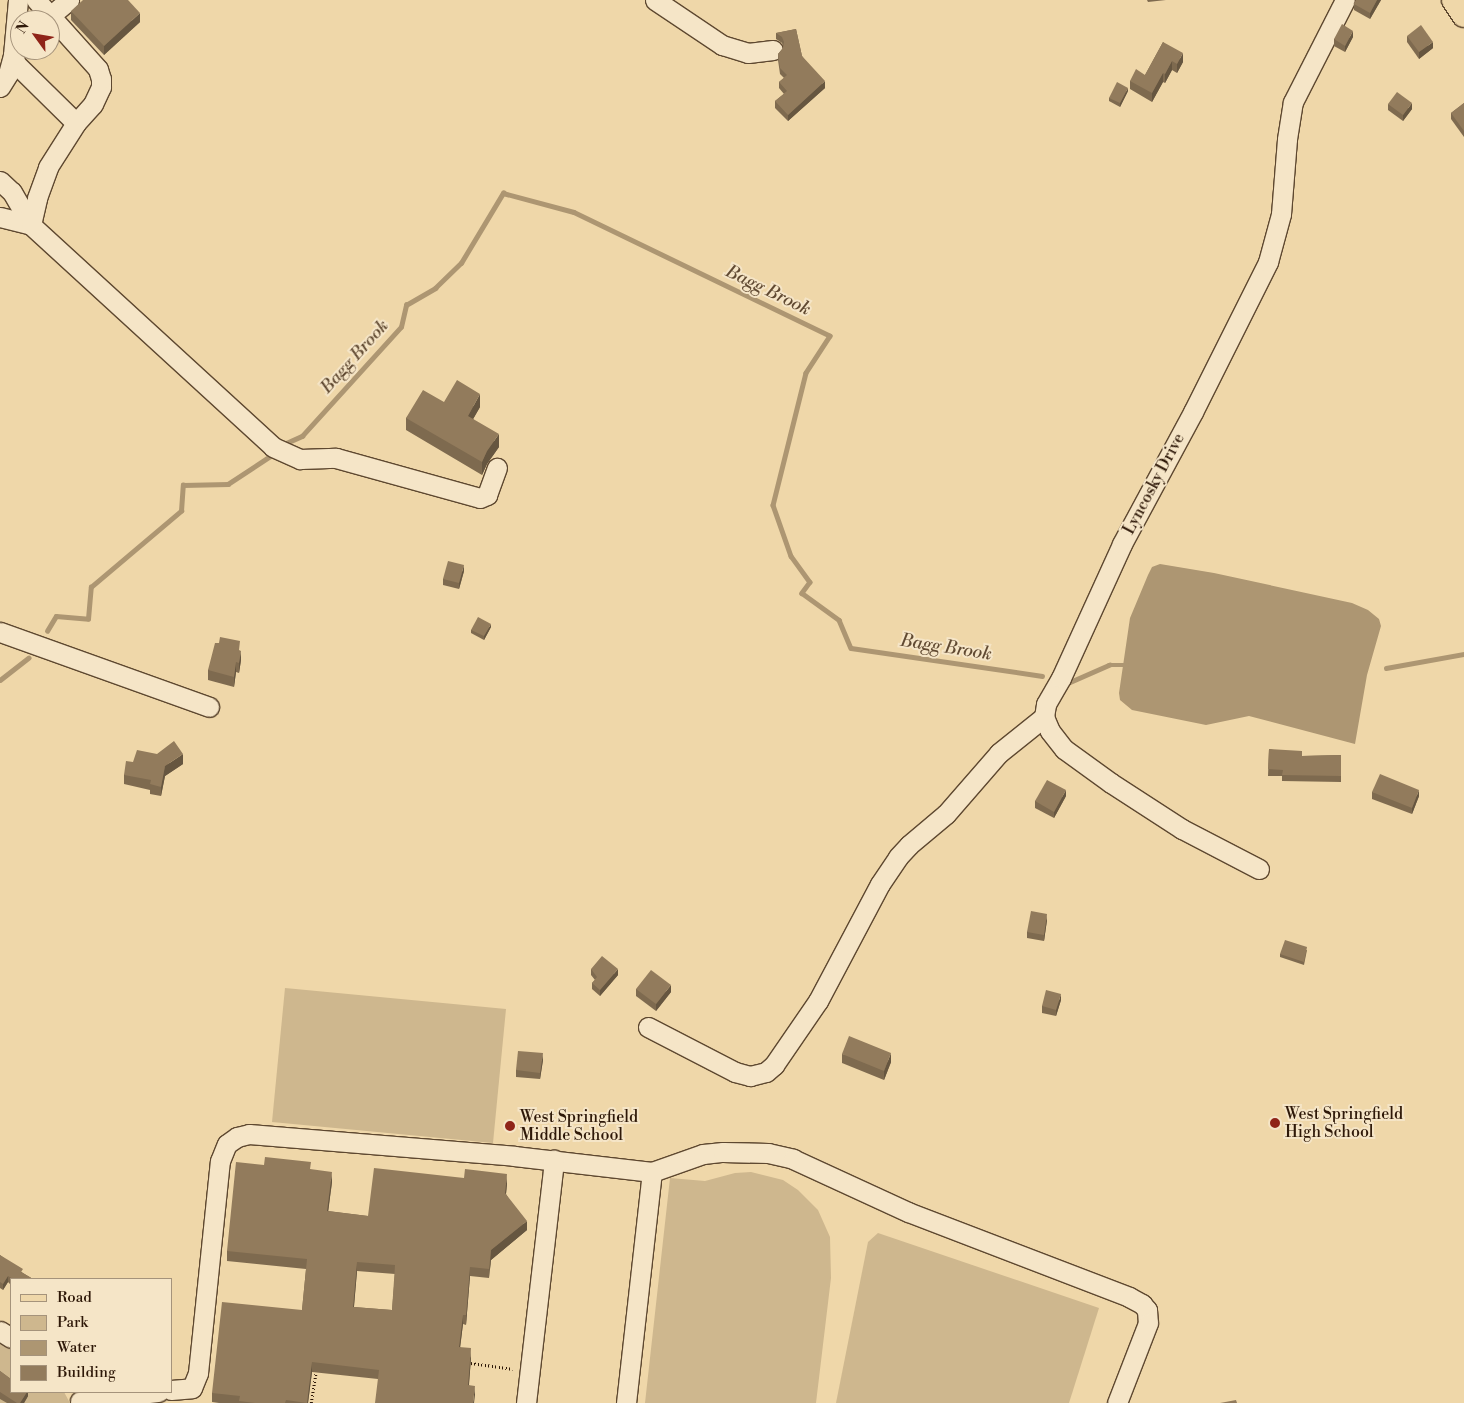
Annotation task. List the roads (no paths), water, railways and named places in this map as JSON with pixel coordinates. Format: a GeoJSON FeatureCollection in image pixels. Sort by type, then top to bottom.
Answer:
{"type":"FeatureCollection","features":[{"type":"Feature","properties":{"kind":"main road"},"geometry":{"type":"LineString","coordinates":[[1454,0],[1464,14]]}},
{"type":"Feature","properties":{"kind":"street"},"geometry":{"type":"LineString","coordinates":[[36,0],[45,10]]}},
{"type":"Feature","properties":{"kind":"street"},"geometry":{"type":"LineString","coordinates":[[57,10],[69,0]]}},
{"type":"Feature","properties":{"kind":"street"},"geometry":{"type":"LineString","coordinates":[[654,0],[722,45],[748,53],[773,50]]}},
{"type":"Feature","properties":{"kind":"street","name":"Lyncosky Drive"},"geometry":{"type":"LineString","coordinates":[[1044,717],[1046,704],[1061,678],[1122,544],[1193,412],[1268,262],[1281,214],[1287,139],[1293,102],[1345,0]]}},
{"type":"Feature","properties":{"kind":"street"},"geometry":{"type":"LineString","coordinates":[[31,225],[37,198],[48,167],[76,123],[93,104],[100,87],[101,79],[98,69],[60,27]]}},
{"type":"Feature","properties":{"kind":"street"},"geometry":{"type":"LineString","coordinates":[[0,87],[8,74],[12,60]]}},
{"type":"Feature","properties":{"kind":"street"},"geometry":{"type":"LineString","coordinates":[[15,60],[16,64],[76,123]]}},
{"type":"Feature","properties":{"kind":"street"},"geometry":{"type":"LineString","coordinates":[[0,181],[12,192],[31,225],[274,447],[300,459],[336,458],[480,498],[487,495],[497,468]]}},
{"type":"Feature","properties":{"kind":"street"},"geometry":{"type":"LineString","coordinates":[[0,217],[31,225]]}},
{"type":"Feature","properties":{"kind":"street"},"geometry":{"type":"LineString","coordinates":[[0,632],[209,707]]}},
{"type":"Feature","properties":{"kind":"street"},"geometry":{"type":"LineString","coordinates":[[648,1027],[735,1072],[750,1076],[766,1072],[774,1065],[818,1001],[875,892],[898,857],[946,814],[999,753],[1044,717],[1050,732],[1064,749],[1118,788],[1182,829],[1259,869]]}},
{"type":"Feature","properties":{"kind":"street"},"geometry":{"type":"LineString","coordinates":[[172,1390],[194,1396],[220,1161],[224,1149],[232,1140],[249,1134],[554,1160],[652,1172],[703,1154],[723,1152],[768,1153],[793,1159],[908,1212],[1129,1297],[1147,1310],[1148,1323],[1117,1403]]}},
{"type":"Feature","properties":{"kind":"street"},"geometry":{"type":"LineString","coordinates":[[526,1403],[554,1160]]}},
{"type":"Feature","properties":{"kind":"street"},"geometry":{"type":"LineString","coordinates":[[626,1403],[652,1172]]}},
{"type":"Feature","properties":{"kind":"street"},"geometry":{"type":"LineString","coordinates":[[79,1398],[145,1393]]}},
{"type":"Feature","properties":{"kind":"water"},"geometry":{"type":"Polygon","coordinates":[[[1160,564],[1214,573],[1352,603],[1368,610],[1379,619],[1381,626],[1367,675],[1355,744],[1249,716],[1206,725],[1132,710],[1120,700],[1119,693],[1130,618],[1152,567],[1160,564]]]}},
{"type":"Feature","properties":{"kind":"waterway","name":"Bagg Brook"},"geometry":{"type":"LineString","coordinates":[[284,444],[302,436],[401,327],[406,305],[435,288],[461,263],[503,193],[574,212],[830,336],[806,373],[773,505],[791,556],[810,582],[802,593],[839,620],[851,648],[1042,676]]}},
{"type":"Feature","properties":{"kind":"waterway","name":"Bagg Brook"},"geometry":{"type":"LineString","coordinates":[[47,631],[56,616],[88,619],[91,587],[181,511],[183,485],[228,484],[269,457]]}},
{"type":"Feature","properties":{"kind":"waterway","name":"Bagg Brook"},"geometry":{"type":"LineString","coordinates":[[1386,668],[1464,654]]}},
{"type":"Feature","properties":{"kind":"waterway","name":"Bagg Brook"},"geometry":{"type":"LineString","coordinates":[[0,680],[28,658]]}},
{"type":"Feature","properties":{"kind":"waterway","name":"Bagg Brook"},"geometry":{"type":"LineString","coordinates":[[1070,682],[1109,665],[1127,665]]}},
{"type":"Feature","properties":{"kind":"place","name":"West Springfield High School"},"geometry":{"type":"Point","coordinates":[1275,1123]}},
{"type":"Feature","properties":{"kind":"place","name":"West Springfield Middle School"},"geometry":{"type":"Point","coordinates":[510,1126]}}]}
